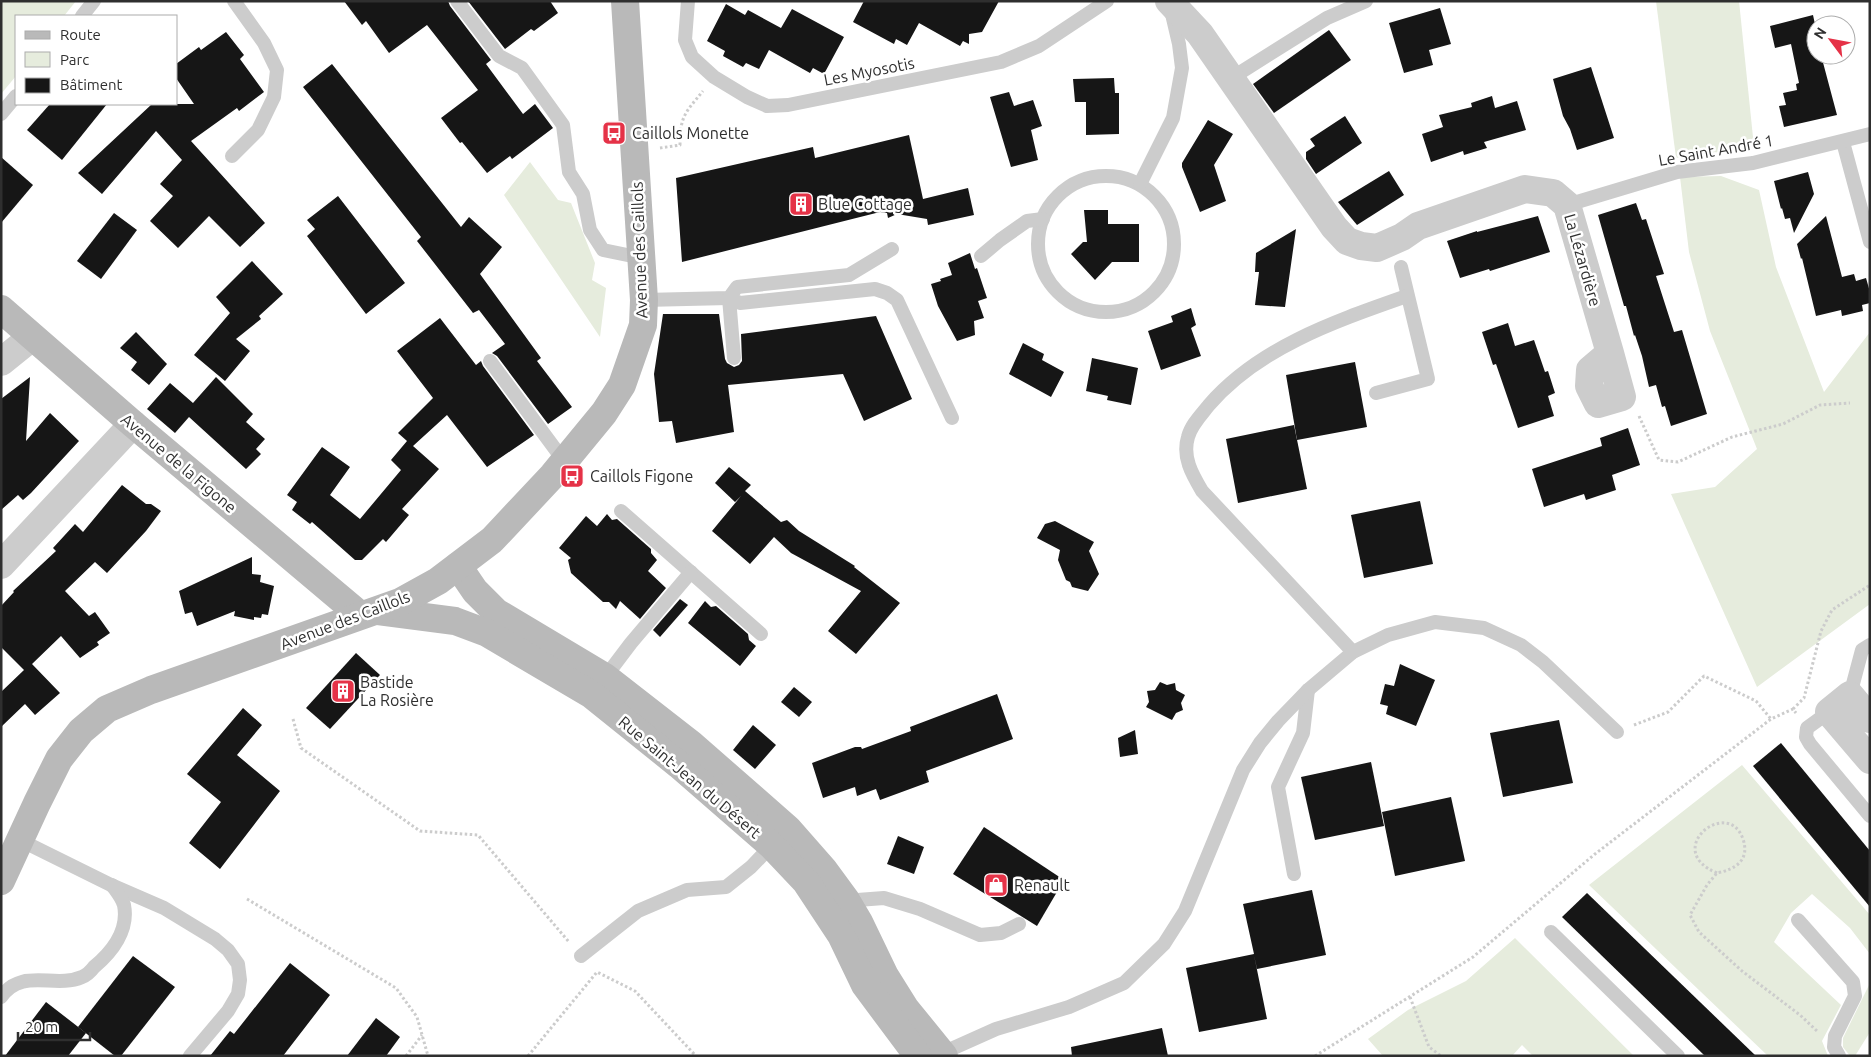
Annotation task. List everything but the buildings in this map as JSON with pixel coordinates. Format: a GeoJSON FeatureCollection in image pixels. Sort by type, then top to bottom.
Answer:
{"type":"FeatureCollection","features":[{"type":"Feature","properties":{"kind":"street","name":"Avenue des Caillols"},"geometry":{"type":"LineString","coordinates":[[1,881],[36,803],[59,759],[81,731],[108,709],[151,690],[400,602],[438,581],[492,540],[604,413],[622,385],[643,325],[642,258],[625,1]]}},
{"type":"Feature","properties":{"kind":"street","name":"La Lézardière"},"geometry":{"type":"LineString","coordinates":[[1169,1],[1200,34],[1334,227],[1347,241],[1361,246],[1377,248],[1402,237],[1418,226],[1525,189],[1554,193],[1567,205],[1610,353],[1590,370],[1589,386],[1598,404],[1622,397]]}},
{"type":"Feature","properties":{"kind":"street","name":"Avenue de la Figone"},"geometry":{"type":"LineString","coordinates":[[1,309],[133,424],[368,613]]}},
{"type":"Feature","properties":{"kind":"street"},"geometry":{"type":"LineString","coordinates":[[1,362],[32,337]]}},
{"type":"Feature","properties":{"kind":"street"},"geometry":{"type":"LineString","coordinates":[[1,566],[133,424]]}},
{"type":"Feature","properties":{"kind":"street","name":"Rue Saint-Jean du Désert"},"geometry":{"type":"LineString","coordinates":[[458,566],[475,591],[496,612],[599,686],[691,744],[780,837],[824,870],[836,905],[859,922],[885,976],[936,1055]]}},
{"type":"Feature","properties":{"kind":"street","name":"Rue Saint-Jean du Désert"},"geometry":{"type":"LineString","coordinates":[[368,613],[455,621],[487,633],[599,686]]}},
{"type":"Feature","properties":{"kind":"street"},"geometry":{"type":"LineString","coordinates":[[1870,719],[1850,695],[1829,712],[1870,760]]}},
{"type":"Feature","properties":{"kind":"lane"},"geometry":{"type":"LineString","coordinates":[[83,15],[94,1]]}},
{"type":"Feature","properties":{"kind":"lane"},"geometry":{"type":"LineString","coordinates":[[232,156],[258,130],[274,97],[278,70],[264,43],[234,1]]}},
{"type":"Feature","properties":{"kind":"lane"},"geometry":{"type":"LineString","coordinates":[[457,1],[499,56],[522,68],[563,125],[569,172],[583,194],[590,230],[603,250],[642,258]]}},
{"type":"Feature","properties":{"kind":"lane","name":"Les Myosotis"},"geometry":{"type":"LineString","coordinates":[[688,1],[685,40],[692,57],[714,77],[746,97],[767,106],[797,103],[1001,62],[1040,46],[1107,1]]}},
{"type":"Feature","properties":{"kind":"lane"},"geometry":{"type":"LineString","coordinates":[[1140,184],[1173,118],[1182,68],[1179,44],[1169,1]]}},
{"type":"Feature","properties":{"kind":"lane"},"geometry":{"type":"LineString","coordinates":[[1230,78],[1327,18],[1366,1]]}},
{"type":"Feature","properties":{"kind":"lane"},"geometry":{"type":"LineString","coordinates":[[1,114],[15,97]]}},
{"type":"Feature","properties":{"kind":"lane","name":"Le Saint André 1"},"geometry":{"type":"LineString","coordinates":[[1567,205],[1677,172],[1753,163],[1870,134]]}},
{"type":"Feature","properties":{"kind":"lane"},"geometry":{"type":"LineString","coordinates":[[1843,142],[1870,242]]}},
{"type":"Feature","properties":{"kind":"lane"},"geometry":{"type":"LineString","coordinates":[[1102,176],[1115,176],[1140,184],[1155,196],[1166,212],[1171,224],[1174,250],[1167,274],[1160,285],[1140,302],[1128,308],[1116,311],[1090,310],[1078,306],[1057,291],[1043,269],[1039,257],[1038,244],[1043,219],[1056,197],[1077,182],[1102,176]]}},
{"type":"Feature","properties":{"kind":"lane"},"geometry":{"type":"LineString","coordinates":[[981,256],[1028,221],[1043,219]]}},
{"type":"Feature","properties":{"kind":"lane"},"geometry":{"type":"LineString","coordinates":[[734,358],[728,298],[737,287],[849,275],[892,249]]}},
{"type":"Feature","properties":{"kind":"lane"},"geometry":{"type":"LineString","coordinates":[[1376,393],[1428,379],[1401,267]]}},
{"type":"Feature","properties":{"kind":"lane"},"geometry":{"type":"LineString","coordinates":[[644,300],[728,298],[740,303],[875,289],[887,292],[897,300],[952,418]]}},
{"type":"Feature","properties":{"kind":"lane"},"geometry":{"type":"LineString","coordinates":[[1354,652],[1202,491],[1192,474],[1187,460],[1188,437],[1198,418],[1222,390],[1272,352],[1345,318],[1407,296]]}},
{"type":"Feature","properties":{"kind":"lane"},"geometry":{"type":"LineString","coordinates":[[490,360],[564,460]]}},
{"type":"Feature","properties":{"kind":"lane"},"geometry":{"type":"LineString","coordinates":[[621,511],[761,634]]}},
{"type":"Feature","properties":{"kind":"lane"},"geometry":{"type":"LineString","coordinates":[[599,686],[631,643],[691,572]]}},
{"type":"Feature","properties":{"kind":"lane"},"geometry":{"type":"LineString","coordinates":[[936,1055],[996,1029],[1069,1006],[1124,983],[1164,944],[1186,912],[1243,770],[1260,744],[1278,721],[1308,690],[1354,652],[1388,635],[1435,622],[1484,628],[1521,646],[1543,662],[1617,732]]}},
{"type":"Feature","properties":{"kind":"lane"},"geometry":{"type":"LineString","coordinates":[[1866,647],[1870,662]]}},
{"type":"Feature","properties":{"kind":"lane"},"geometry":{"type":"LineString","coordinates":[[1850,695],[1866,647]]}},
{"type":"Feature","properties":{"kind":"lane"},"geometry":{"type":"LineString","coordinates":[[1294,874],[1278,787],[1303,733],[1308,690]]}},
{"type":"Feature","properties":{"kind":"lane"},"geometry":{"type":"LineString","coordinates":[[1829,712],[1807,728],[1806,737],[1870,816]]}},
{"type":"Feature","properties":{"kind":"lane"},"geometry":{"type":"LineString","coordinates":[[581,956],[638,911],[687,890],[726,886],[751,867],[780,837]]}},
{"type":"Feature","properties":{"kind":"lane"},"geometry":{"type":"LineString","coordinates":[[20,840],[111,885],[164,908],[215,939],[228,950],[238,964],[240,980],[238,994],[228,1011],[190,1056]]}},
{"type":"Feature","properties":{"kind":"lane"},"geometry":{"type":"LineString","coordinates":[[1,998],[13,984],[30,980],[67,982],[84,976],[108,955],[122,933],[125,916],[123,902],[111,885]]}},
{"type":"Feature","properties":{"kind":"lane"},"geometry":{"type":"LineString","coordinates":[[836,905],[884,898],[920,909],[980,935],[1001,933],[1019,924]]}},
{"type":"Feature","properties":{"kind":"lane"},"geometry":{"type":"LineString","coordinates":[[1798,920],[1853,982],[1854,996],[1835,1036],[1836,1051]]}},
{"type":"Feature","properties":{"kind":"lane"},"geometry":{"type":"LineString","coordinates":[[1551,932],[1678,1056]]}},
{"type":"Feature","properties":{"kind":"path"},"geometry":{"type":"LineString","coordinates":[[634,152],[680,145],[681,122],[684,114],[714,77]]}},
{"type":"Feature","properties":{"kind":"path"},"geometry":{"type":"LineString","coordinates":[[1622,397],[1640,417],[1659,460],[1678,462],[1732,437],[1783,424],[1820,405],[1850,403]]}},
{"type":"Feature","properties":{"kind":"path"},"geometry":{"type":"LineString","coordinates":[[1315,1056],[1473,957],[1594,854],[1771,719],[1793,709],[1804,698],[1821,631],[1832,610],[1870,584]]}},
{"type":"Feature","properties":{"kind":"path"},"geometry":{"type":"LineString","coordinates":[[1617,732],[1668,712],[1704,676],[1756,701],[1771,719]]}},
{"type":"Feature","properties":{"kind":"path"},"geometry":{"type":"LineString","coordinates":[[1793,709],[1807,728]]}},
{"type":"Feature","properties":{"kind":"path"},"geometry":{"type":"LineString","coordinates":[[293,719],[301,748],[420,832],[478,835],[581,956],[597,972],[635,991],[696,1056]]}},
{"type":"Feature","properties":{"kind":"path"},"geometry":{"type":"LineString","coordinates":[[1717,873],[1704,868],[1696,856],[1696,842],[1703,829],[1715,823],[1730,824],[1740,833],[1745,847],[1742,860],[1731,870],[1717,873],[1707,885],[1690,915],[1699,932],[1742,971],[1800,1015],[1836,1051]]}},
{"type":"Feature","properties":{"kind":"path"},"geometry":{"type":"LineString","coordinates":[[247,899],[396,988],[417,1017],[428,1056]]}},
{"type":"Feature","properties":{"kind":"path"},"geometry":{"type":"LineString","coordinates":[[528,1056],[597,972]]}},
{"type":"Feature","properties":{"kind":"path"},"geometry":{"type":"LineString","coordinates":[[1410,997],[1429,1046],[1441,1056]]}},
{"type":"Feature","properties":{"kind":"path"},"geometry":{"type":"LineString","coordinates":[[406,1056],[422,1035]]}},
{"type":"Feature","properties":{"kind":"green space"},"geometry":{"type":"Polygon","coordinates":[[[1,1],[76,1],[65,15],[15,15],[15,77],[1,94],[1,1]]]}},
{"type":"Feature","properties":{"kind":"green space"},"geometry":{"type":"Polygon","coordinates":[[[1656,1],[1739,1],[1754,147],[1676,158],[1656,1]]]}},
{"type":"Feature","properties":{"kind":"green space"},"geometry":{"type":"Polygon","coordinates":[[[530,162],[558,200],[571,203],[595,263],[592,280],[606,288],[600,337],[504,195],[530,162]]]}},
{"type":"Feature","properties":{"kind":"green space"},"geometry":{"type":"Polygon","coordinates":[[[1721,176],[1759,190],[1776,267],[1824,392],[1870,332],[1870,604],[1757,687],[1671,494],[1715,487],[1757,449],[1710,331],[1689,252],[1680,177],[1721,176]]]}},
{"type":"Feature","properties":{"kind":"green space"},"geometry":{"type":"Polygon","coordinates":[[[1742,765],[1870,915],[1870,954],[1850,928],[1812,894],[1791,913],[1774,942],[1841,1005],[1822,1041],[1828,1056],[1768,1056],[1589,885],[1742,765]]]}},
{"type":"Feature","properties":{"kind":"green space"},"geometry":{"type":"Polygon","coordinates":[[[1515,938],[1634,1056],[1533,1056],[1522,1045],[1512,1056],[1383,1056],[1368,1039],[1408,1010],[1466,981],[1515,938]]]}},
{"type":"Feature","properties":{"kind":"green space"},"geometry":{"type":"Polygon","coordinates":[[[1870,983],[1870,1032],[1855,1056],[1850,1056],[1843,1047],[1843,1038],[1870,983]]]}},
{"type":"Feature","properties":{"kind":"place","name":"Caillols Monette"},"geometry":{"type":"Point","coordinates":[614,133]}},
{"type":"Feature","properties":{"kind":"place","name":"Blue Cottage"},"geometry":{"type":"Point","coordinates":[801,204]}},
{"type":"Feature","properties":{"kind":"place","name":"Caillols Figone"},"geometry":{"type":"Point","coordinates":[572,476]}},
{"type":"Feature","properties":{"kind":"place","name":"Bastide La Rosière"},"geometry":{"type":"Point","coordinates":[343,691]}},
{"type":"Feature","properties":{"kind":"place","name":"Renault"},"geometry":{"type":"Point","coordinates":[996,885]}}]}
